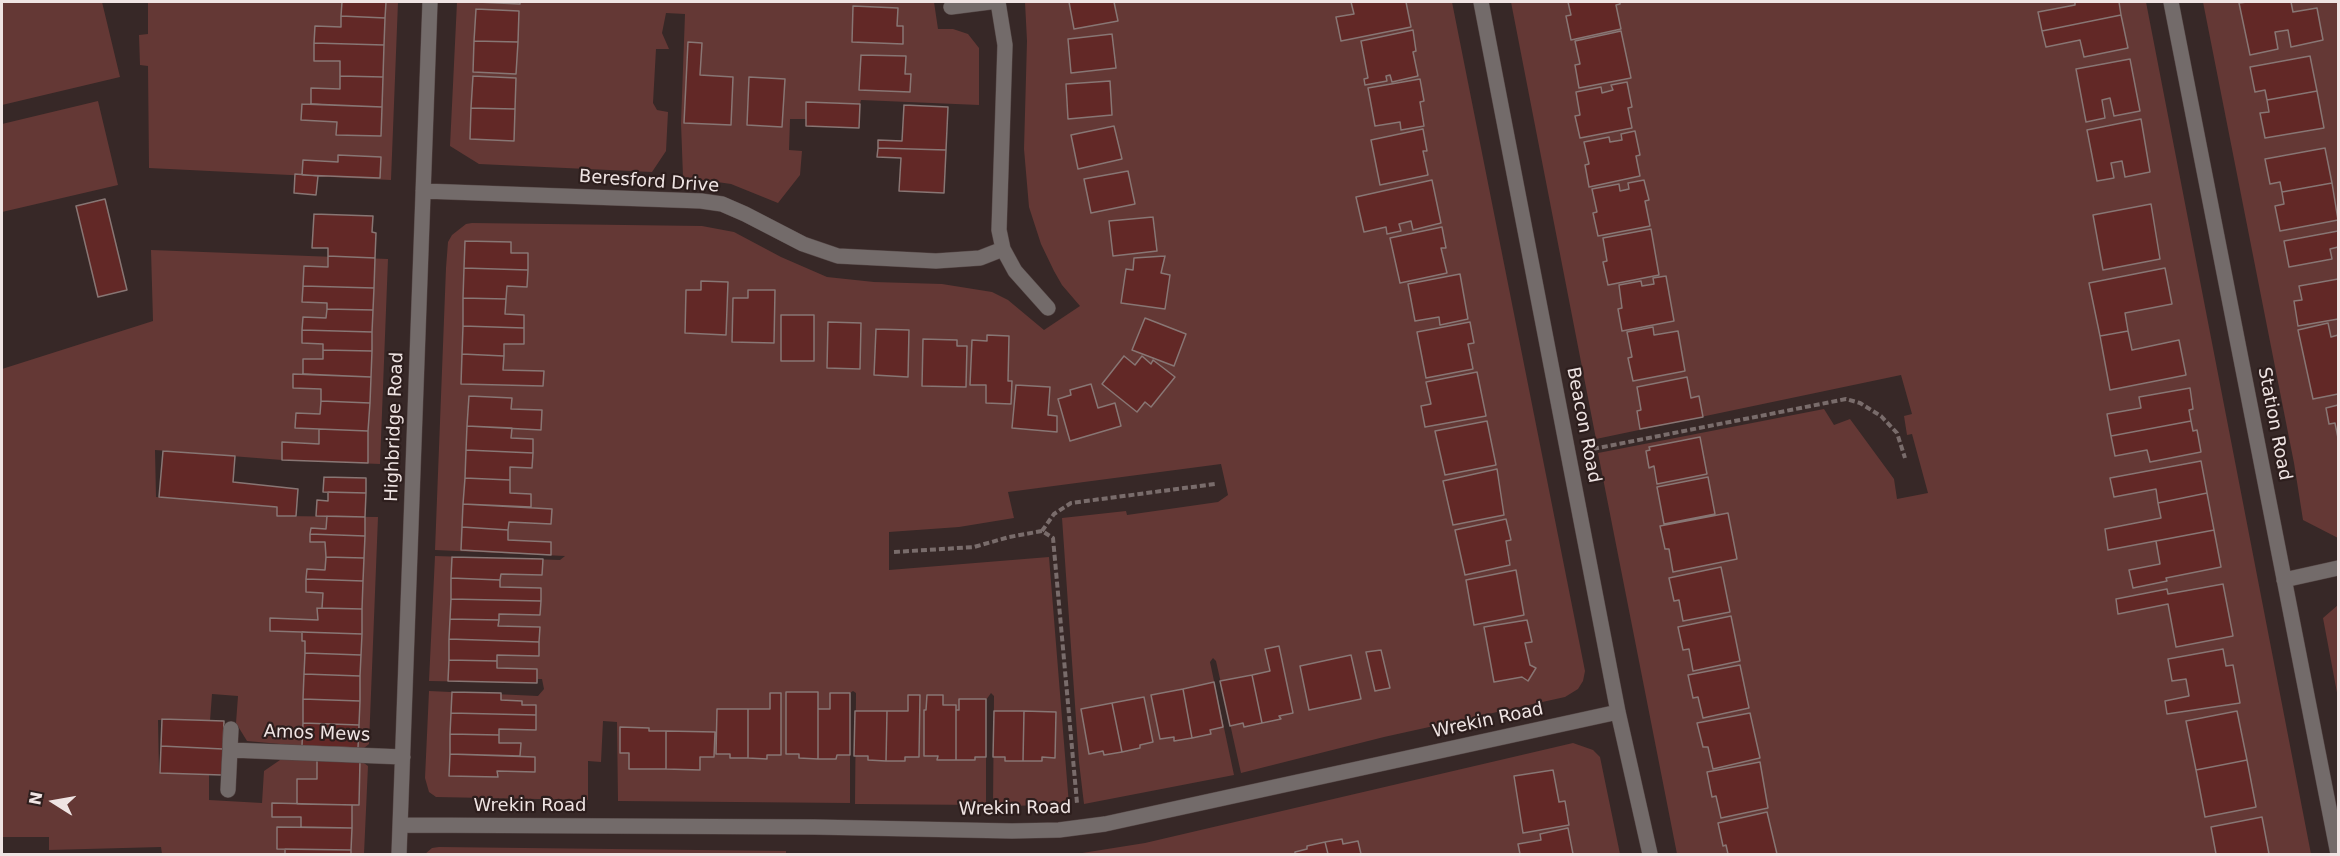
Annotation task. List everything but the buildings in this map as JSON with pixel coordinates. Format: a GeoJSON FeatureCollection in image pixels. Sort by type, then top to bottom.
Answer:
{"type":"FeatureCollection","features":[{"type":"Feature","properties":{"kind":"street","name":"Highbridge Road"},"geometry":{"type":"LineString","coordinates":[[399,855],[430,2]]}},
{"type":"Feature","properties":{"kind":"street"},"geometry":{"type":"LineString","coordinates":[[951,7],[990,2]]}},
{"type":"Feature","properties":{"kind":"street"},"geometry":{"type":"LineString","coordinates":[[998,2],[1005,45],[999,230],[1003,249],[1015,271],[1048,308]]}},
{"type":"Feature","properties":{"kind":"street","name":"Beacon Road"},"geometry":{"type":"LineString","coordinates":[[1481,2],[1618,712],[1650,855]]}},
{"type":"Feature","properties":{"kind":"street","name":"Station Road"},"geometry":{"type":"LineString","coordinates":[[2171,2],[2338,855]]}},
{"type":"Feature","properties":{"kind":"street","name":"Beresford Drive"},"geometry":{"type":"LineString","coordinates":[[423,191],[701,201],[730,207],[803,244],[838,256],[936,261],[980,258],[1003,249]]}},
{"type":"Feature","properties":{"kind":"street"},"geometry":{"type":"LineString","coordinates":[[2284,580],[2338,568]]}},
{"type":"Feature","properties":{"kind":"street","name":"Wrekin Road"},"geometry":{"type":"LineString","coordinates":[[400,825],[814,827],[1012,831],[1079,827],[1117,822],[1618,712]]}},
{"type":"Feature","properties":{"kind":"street"},"geometry":{"type":"LineString","coordinates":[[228,790],[231,729]]}},
{"type":"Feature","properties":{"kind":"street","name":"Amos Mews"},"geometry":{"type":"LineString","coordinates":[[231,750],[403,757]]}},
{"type":"Feature","properties":{"kind":"path"},"geometry":{"type":"LineString","coordinates":[[1569,453],[1846,399],[1860,403],[1881,416],[1897,433],[1905,458]]}},
{"type":"Feature","properties":{"kind":"path"},"geometry":{"type":"LineString","coordinates":[[1042,531],[1054,514],[1071,503],[1215,484]]}},
{"type":"Feature","properties":{"kind":"path"},"geometry":{"type":"LineString","coordinates":[[894,552],[974,547],[1042,531],[1053,538],[1079,827]]}},
{"type":"Feature","properties":{"kind":"shaded area"},"geometry":{"type":"Polygon","coordinates":[[[2,2],[102,2],[120,77],[2,105],[2,2]]]}},
{"type":"Feature","properties":{"kind":"shaded area"},"geometry":{"type":"Polygon","coordinates":[[[148,2],[398,2],[391,180],[149,168],[148,66],[140,65],[139,35],[148,34],[148,2]]]}},
{"type":"Feature","properties":{"kind":"shaded area"},"geometry":{"type":"Polygon","coordinates":[[[457,2],[934,2],[938,29],[953,29],[968,34],[979,48],[979,105],[861,100],[860,104],[806,102],[806,119],[790,119],[789,150],[802,151],[800,175],[778,203],[731,184],[683,177],[681,123],[685,14],[666,13],[662,33],[669,49],[656,49],[653,103],[657,110],[668,112],[666,151],[652,172],[479,164],[450,146],[457,2]]]}},
{"type":"Feature","properties":{"kind":"shaded area"},"geometry":{"type":"Polygon","coordinates":[[[1025,2],[1452,2],[1585,671],[1578,689],[1565,697],[1384,737],[1241,773],[1216,661],[1213,658],[1210,662],[1234,775],[1084,804],[1062,518],[1126,511],[1127,515],[1218,502],[1228,495],[1221,464],[1008,492],[1014,518],[959,527],[889,532],[889,570],[1049,557],[1069,805],[993,806],[994,696],[991,693],[986,700],[986,805],[855,804],[856,693],[853,691],[850,693],[850,803],[618,801],[617,722],[603,721],[601,762],[588,761],[588,800],[436,797],[429,792],[425,778],[429,691],[538,696],[544,689],[542,679],[538,679],[537,683],[429,681],[435,556],[560,560],[565,556],[435,550],[446,268],[448,242],[452,235],[466,224],[472,223],[702,226],[734,232],[781,257],[827,277],[874,282],[942,284],[992,292],[1008,300],[1044,330],[1080,306],[1062,285],[1054,271],[1041,244],[1029,207],[1024,149],[1027,41],[1025,2]]]}},
{"type":"Feature","properties":{"kind":"shaded area"},"geometry":{"type":"Polygon","coordinates":[[[1511,2],[2146,2],[2311,854],[1677,854],[1598,453],[1824,409],[1834,425],[1850,419],[1894,479],[1897,499],[1928,493],[1912,434],[1907,435],[1904,416],[1912,414],[1901,375],[1596,439],[1511,2]]]}},
{"type":"Feature","properties":{"kind":"shaded area"},"geometry":{"type":"Polygon","coordinates":[[[2203,2],[2338,2],[2338,538],[2303,520],[2294,463],[2203,2]]]}},
{"type":"Feature","properties":{"kind":"shaded area"},"geometry":{"type":"Polygon","coordinates":[[[98,101],[118,185],[2,212],[2,124],[98,101]]]}},
{"type":"Feature","properties":{"kind":"shaded area"},"geometry":{"type":"Polygon","coordinates":[[[151,250],[388,259],[380,464],[282,460],[155,450],[156,497],[277,507],[278,516],[378,517],[369,744],[364,748],[358,748],[247,741],[236,723],[238,696],[212,694],[210,721],[158,720],[159,772],[209,774],[209,800],[262,803],[264,771],[280,760],[360,760],[368,766],[364,854],[162,854],[161,847],[49,850],[49,837],[2,837],[2,369],[153,321],[151,250]]]}},
{"type":"Feature","properties":{"kind":"shaded area"},"geometry":{"type":"Polygon","coordinates":[[[2338,605],[2338,698],[2323,618],[2338,605]]]}},
{"type":"Feature","properties":{"kind":"shaded area"},"geometry":{"type":"Polygon","coordinates":[[[1573,743],[1593,750],[1600,757],[1620,854],[1076,854],[1145,843],[1573,743]]]}},
{"type":"Feature","properties":{"kind":"shaded area"},"geometry":{"type":"Polygon","coordinates":[[[432,848],[786,851],[786,854],[425,854],[432,848]]]}}]}
